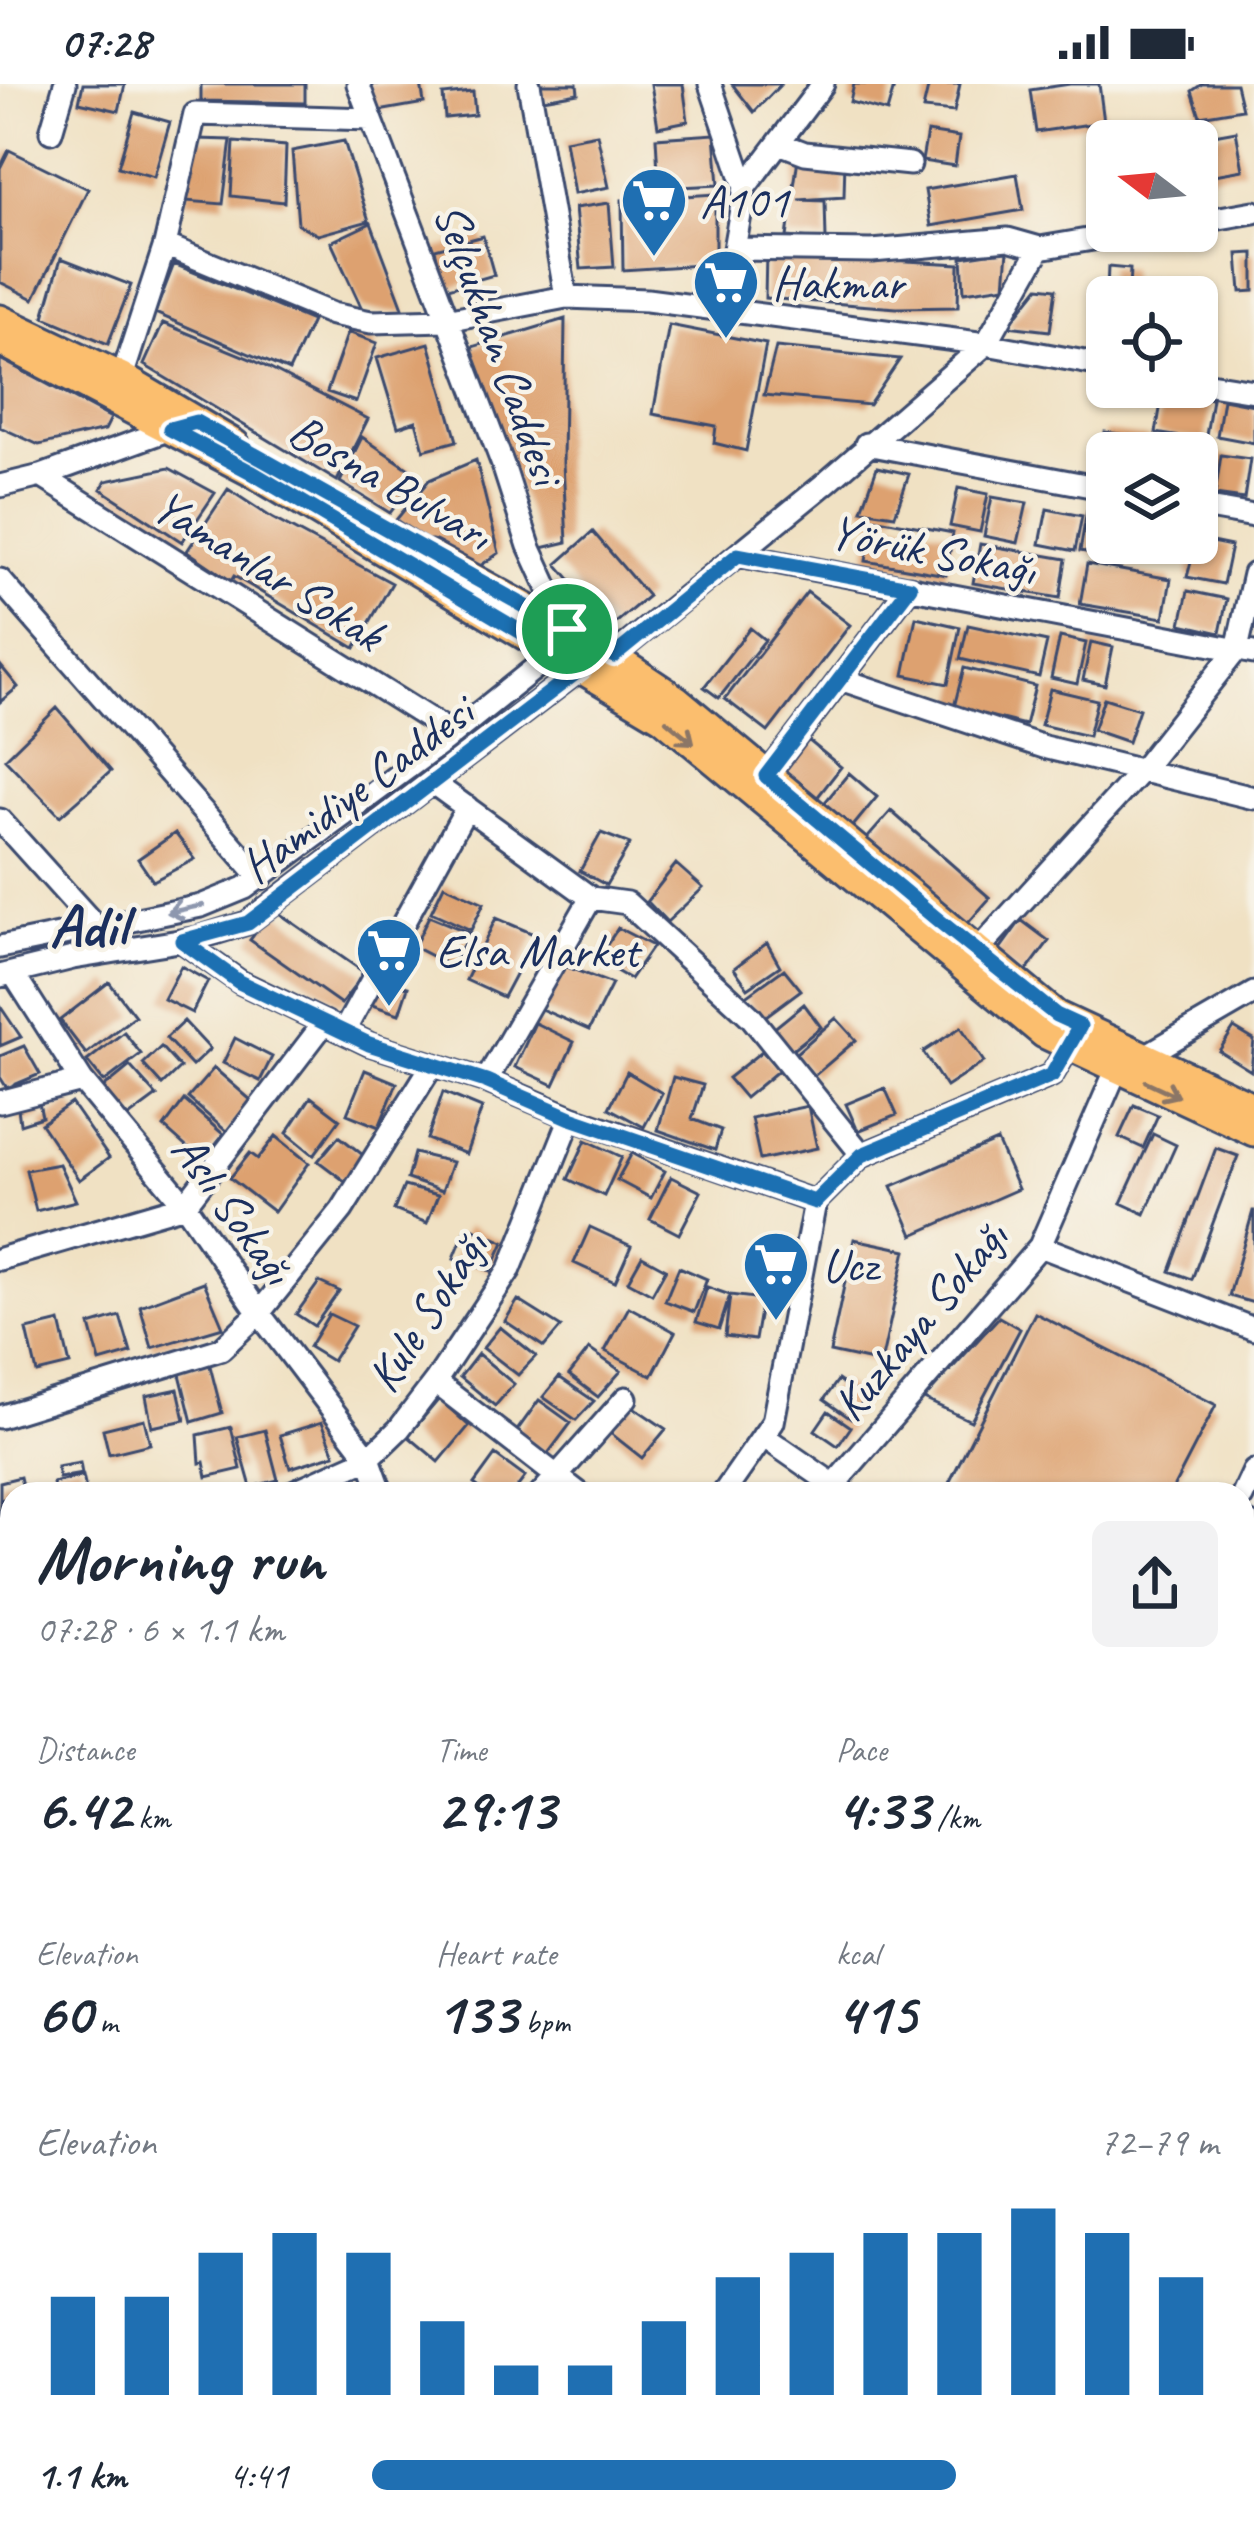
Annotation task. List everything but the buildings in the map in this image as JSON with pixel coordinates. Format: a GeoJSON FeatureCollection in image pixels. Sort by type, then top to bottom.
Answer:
{"type":"FeatureCollection","features":[{"type":"Feature","properties":{"kind":"main road","name":"Bosna Bulvarı"},"geometry":{"type":"LineString","coordinates":[[0,319],[122,377],[183,425],[271,483],[676,699],[760,785],[1044,1034],[1075,1036],[1145,1056],[1254,1107]]}},
{"type":"Feature","properties":{"kind":"main road","name":"Bosna Bulvarı"},"geometry":{"type":"LineString","coordinates":[[0,341],[183,425]]}},
{"type":"Feature","properties":{"kind":"main road","name":"Bosna Bulvarı"},"geometry":{"type":"LineString","coordinates":[[760,785],[976,951],[1117,1068],[1254,1132]]}},
{"type":"Feature","properties":{"kind":"street"},"geometry":{"type":"LineString","coordinates":[[51,132],[65,84]]}},
{"type":"Feature","properties":{"kind":"street","name":"Selçukhan Caddesi"},"geometry":{"type":"LineString","coordinates":[[358,84],[561,641]]}},
{"type":"Feature","properties":{"kind":"street"},"geometry":{"type":"LineString","coordinates":[[529,84],[566,297]]}},
{"type":"Feature","properties":{"kind":"street"},"geometry":{"type":"LineString","coordinates":[[710,84],[745,188]]}},
{"type":"Feature","properties":{"kind":"street"},"geometry":{"type":"LineString","coordinates":[[723,311],[745,188],[824,84]]}},
{"type":"Feature","properties":{"kind":"street"},"geometry":{"type":"LineString","coordinates":[[122,377],[165,245],[195,114],[371,119]]}},
{"type":"Feature","properties":{"kind":"street"},"geometry":{"type":"LineString","coordinates":[[778,143],[805,152],[910,164]]}},
{"type":"Feature","properties":{"kind":"street"},"geometry":{"type":"LineString","coordinates":[[1218,218],[1254,212]]}},
{"type":"Feature","properties":{"kind":"street"},"geometry":{"type":"LineString","coordinates":[[734,249],[872,251],[1008,239],[1040,248],[1086,240]]}},
{"type":"Feature","properties":{"kind":"street"},"geometry":{"type":"LineString","coordinates":[[165,245],[332,314],[371,322],[446,320],[566,297],[647,300],[986,344],[1086,362]]}},
{"type":"Feature","properties":{"kind":"street"},"geometry":{"type":"LineString","coordinates":[[986,344],[1040,248]]}},
{"type":"Feature","properties":{"kind":"street","name":"Hamidiye Caddesi"},"geometry":{"type":"LineString","coordinates":[[6,975],[182,941],[248,923],[738,555],[986,344]]}},
{"type":"Feature","properties":{"kind":"street"},"geometry":{"type":"LineString","coordinates":[[1218,385],[1254,391]]}},
{"type":"Feature","properties":{"kind":"street"},"geometry":{"type":"LineString","coordinates":[[0,486],[183,425]]}},
{"type":"Feature","properties":{"kind":"street"},"geometry":{"type":"LineString","coordinates":[[866,444],[1086,485]]}},
{"type":"Feature","properties":{"kind":"street","name":"Yamanlar Sokak"},"geometry":{"type":"LineString","coordinates":[[41,476],[453,734]]}},
{"type":"Feature","properties":{"kind":"street"},"geometry":{"type":"LineString","coordinates":[[1218,510],[1254,516]]}},
{"type":"Feature","properties":{"kind":"street","name":"Yörük Sokağı"},"geometry":{"type":"LineString","coordinates":[[738,555],[1245,651]]}},
{"type":"Feature","properties":{"kind":"street"},"geometry":{"type":"LineString","coordinates":[[976,951],[1245,651],[1254,574]]}},
{"type":"Feature","properties":{"kind":"street"},"geometry":{"type":"LineString","coordinates":[[0,580],[261,878]]}},
{"type":"Feature","properties":{"kind":"street"},"geometry":{"type":"LineString","coordinates":[[760,785],[910,587]]}},
{"type":"Feature","properties":{"kind":"street","name":"Hamidiye Caddesi"},"geometry":{"type":"LineString","coordinates":[[0,946],[224,899],[261,878],[453,734],[561,641]]}},
{"type":"Feature","properties":{"kind":"street"},"geometry":{"type":"LineString","coordinates":[[840,680],[1044,747],[1254,798]]}},
{"type":"Feature","properties":{"kind":"street"},"geometry":{"type":"LineString","coordinates":[[433,783],[591,898],[626,903],[751,1017],[862,1155]]}},
{"type":"Feature","properties":{"kind":"street"},"geometry":{"type":"LineString","coordinates":[[0,1259],[185,1205],[334,1027],[466,807]]}},
{"type":"Feature","properties":{"kind":"street"},"geometry":{"type":"LineString","coordinates":[[0,820],[94,927],[129,950]]}},
{"type":"Feature","properties":{"kind":"street"},"geometry":{"type":"LineString","coordinates":[[486,1081],[591,898]]}},
{"type":"Feature","properties":{"kind":"street"},"geometry":{"type":"LineString","coordinates":[[182,941],[239,982],[431,1067],[486,1081],[571,1118],[815,1202]]}},
{"type":"Feature","properties":{"kind":"street","name":"Aslı Sokağı"},"geometry":{"type":"LineString","coordinates":[[6,975],[82,1081],[185,1205],[259,1313],[369,1458],[378,1482]]}},
{"type":"Feature","properties":{"kind":"street"},"geometry":{"type":"LineString","coordinates":[[1145,1056],[1254,993]]}},
{"type":"Feature","properties":{"kind":"street"},"geometry":{"type":"LineString","coordinates":[[730,1482],[773,1422],[815,1202],[862,1155],[1052,1075],[1075,1036]]}},
{"type":"Feature","properties":{"kind":"street"},"geometry":{"type":"LineString","coordinates":[[0,1417],[220,1349],[259,1313],[342,1210],[431,1067]]}},
{"type":"Feature","properties":{"kind":"street","name":"Kuzkaya Sokağı"},"geometry":{"type":"LineString","coordinates":[[845,1482],[1040,1246],[1117,1068]]}},
{"type":"Feature","properties":{"kind":"street"},"geometry":{"type":"LineString","coordinates":[[0,1102],[82,1081]]}},
{"type":"Feature","properties":{"kind":"street","name":"Kule Sokağı"},"geometry":{"type":"LineString","coordinates":[[316,1482],[369,1458],[399,1429],[435,1382],[510,1269],[571,1118]]}},
{"type":"Feature","properties":{"kind":"street"},"geometry":{"type":"LineString","coordinates":[[1040,1246],[1254,1329]]}},
{"type":"Feature","properties":{"kind":"street"},"geometry":{"type":"LineString","coordinates":[[435,1382],[544,1482]]}},
{"type":"Feature","properties":{"kind":"street"},"geometry":{"type":"LineString","coordinates":[[552,1482],[626,1398]]}},
{"type":"Feature","properties":{"kind":"street"},"geometry":{"type":"LineString","coordinates":[[763,1436],[824,1482]]}},
{"type":"Feature","properties":{"kind":"place","name":"A101"},"geometry":{"type":"Point","coordinates":[654,259]}},
{"type":"Feature","properties":{"kind":"place","name":"Hakmar"},"geometry":{"type":"Point","coordinates":[726,341]}},
{"type":"Feature","properties":{"kind":"place","name":"Elsa Market"},"geometry":{"type":"Point","coordinates":[389,1009]}},
{"type":"Feature","properties":{"kind":"place","name":"Ucz"},"geometry":{"type":"Point","coordinates":[776,1323]}},
{"type":"Feature","properties":{"kind":"district","name":"Adil"},"geometry":{"type":"Point","coordinates":[88,925]}},
{"type":"Feature","properties":{"kind":"route"},"geometry":{"type":"LineString","coordinates":[[196,422],[567,629],[614,656],[738,555],[910,587],[766,776],[1056,1015],[1080,1026],[1052,1075],[862,1155],[815,1202],[571,1118],[486,1081],[369,1044],[239,982],[182,941],[248,923],[582,668],[170,429],[196,422]]}}]}
